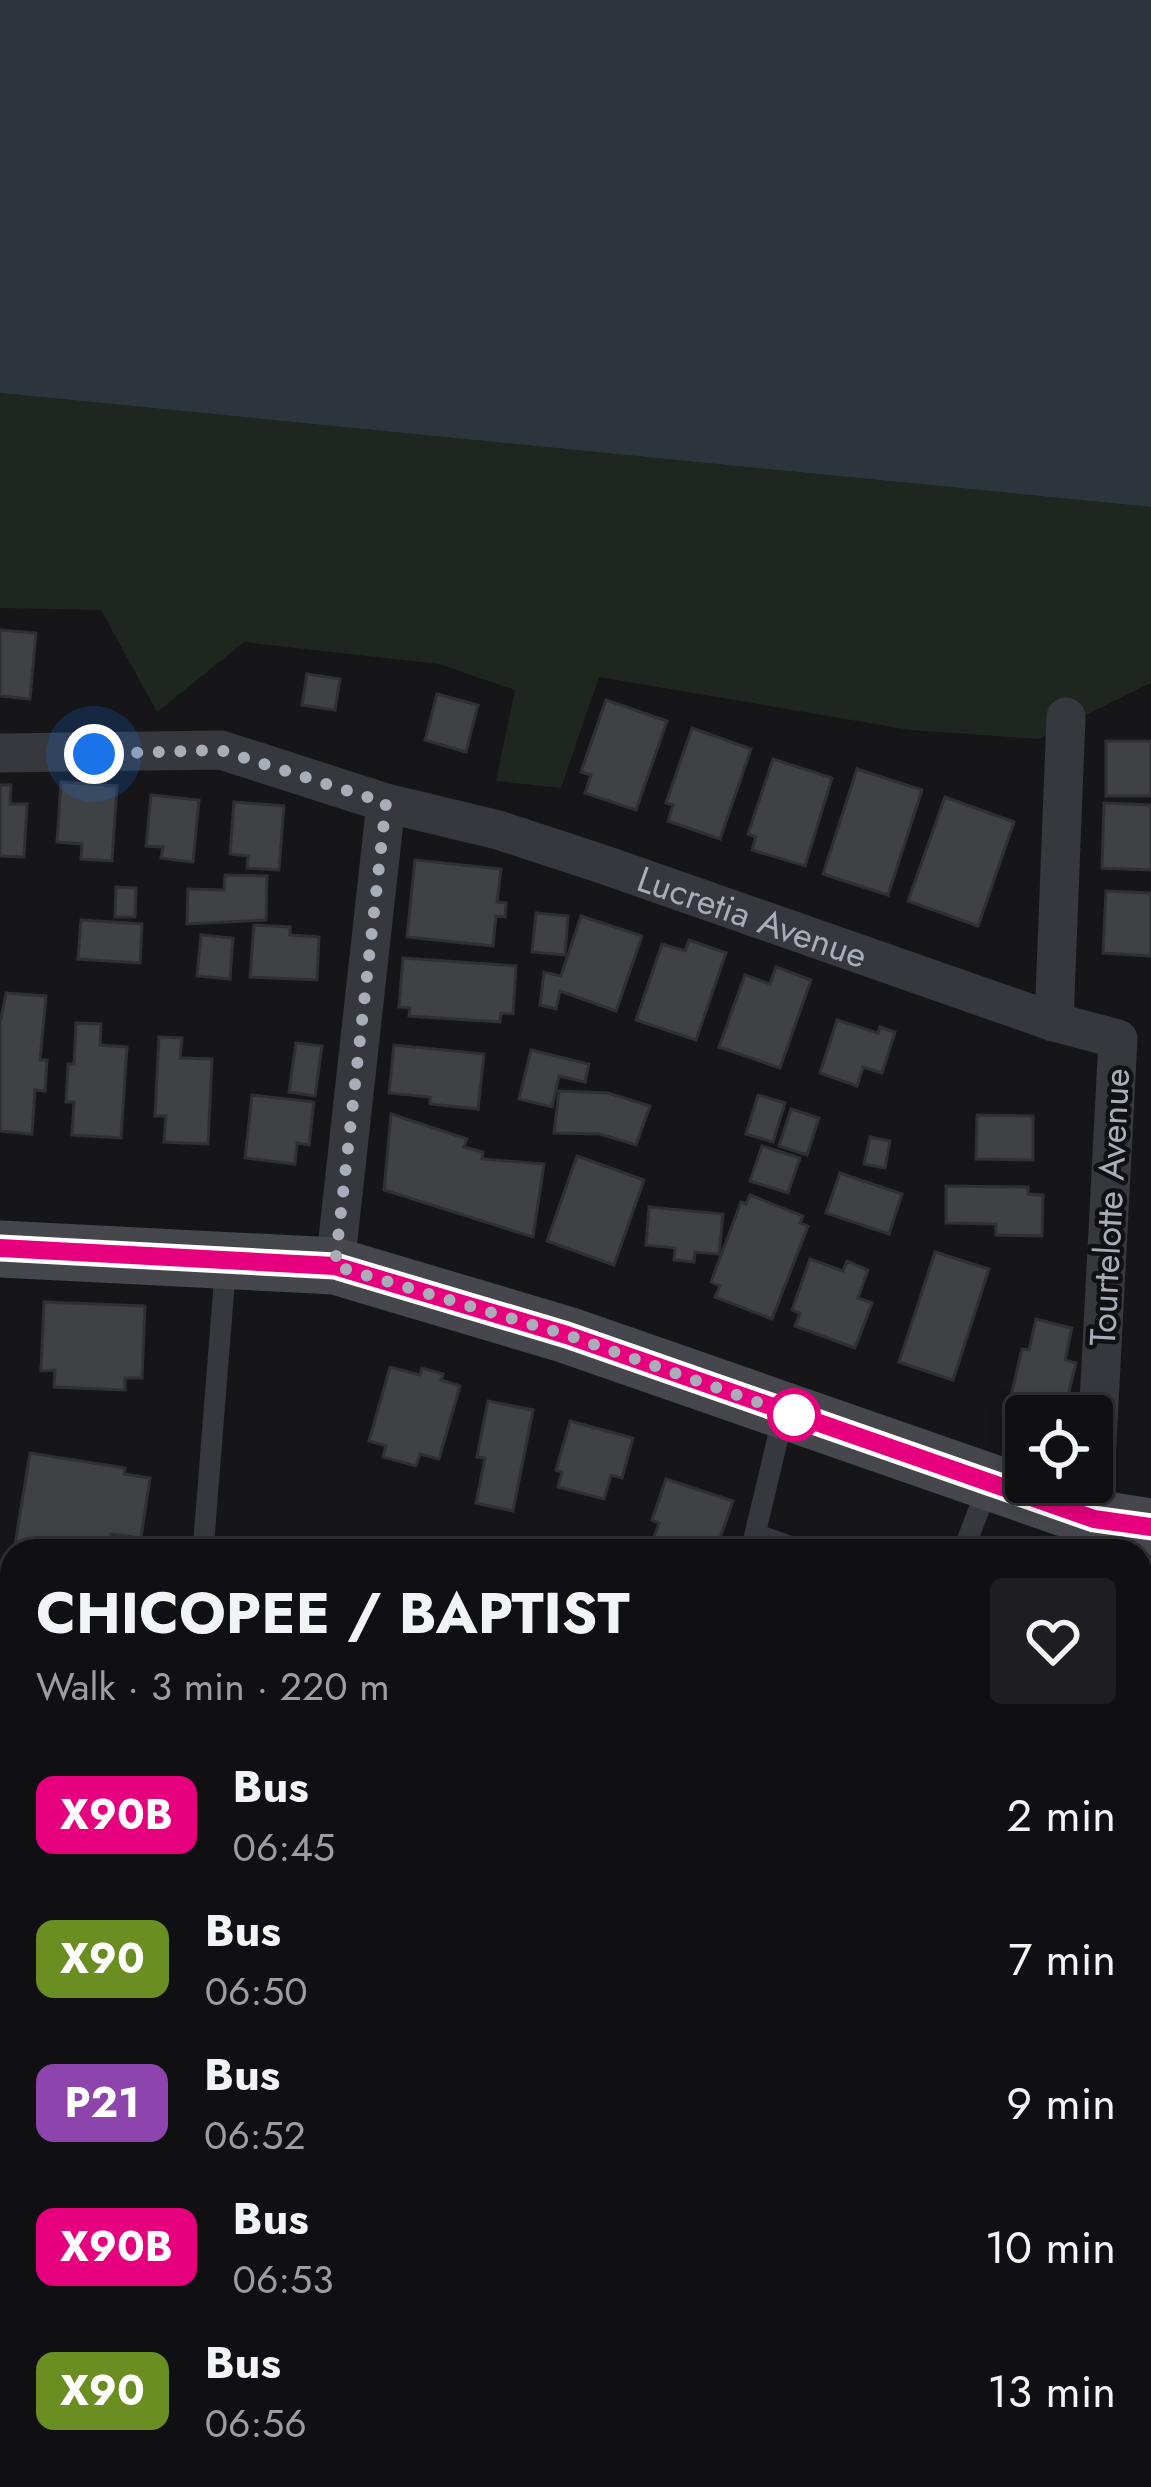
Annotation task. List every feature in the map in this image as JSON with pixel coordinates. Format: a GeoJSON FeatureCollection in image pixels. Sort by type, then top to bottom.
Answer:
{"type":"FeatureCollection","features":[{"type":"Feature","properties":{"kind":"main road"},"geometry":{"type":"LineString","coordinates":[[0,1249],[335,1266],[567,1335],[989,1483],[1094,1527],[1151,1527]]}},
{"type":"Feature","properties":{"kind":"street"},"geometry":{"type":"LineString","coordinates":[[1054,1022],[1066,717]]}},
{"type":"Feature","properties":{"kind":"street","name":"Lucretia Avenue"},"geometry":{"type":"LineString","coordinates":[[0,753],[220,750],[386,803],[498,830],[1054,1022],[1118,1039]]}},
{"type":"Feature","properties":{"kind":"street"},"geometry":{"type":"LineString","coordinates":[[335,1266],[386,803]]}},
{"type":"Feature","properties":{"kind":"street","name":"Tourtelotte Avenue"},"geometry":{"type":"LineString","coordinates":[[1094,1527],[1118,1039]]}},
{"type":"Feature","properties":{"kind":"lane"},"geometry":{"type":"LineString","coordinates":[[204,1539],[226,1261]]}},
{"type":"Feature","properties":{"kind":"lane"},"geometry":{"type":"LineString","coordinates":[[754,1539],[784,1412]]}},
{"type":"Feature","properties":{"kind":"lane"},"geometry":{"type":"LineString","coordinates":[[968,1539],[989,1483]]}},
{"type":"Feature","properties":{"kind":"shaded area"},"geometry":{"type":"Polygon","coordinates":[[[0,0],[1151,0],[1151,507],[0,393],[0,0]]]}},
{"type":"Feature","properties":{"kind":"shaded area"},"geometry":{"type":"Polygon","coordinates":[[[0,393],[1151,507],[1151,683],[1038,739],[910,730],[599,677],[561,788],[496,781],[515,690],[439,664],[244,642],[157,712],[101,610],[0,608],[0,393]]]}},
{"type":"Feature","properties":{"kind":"building"},"geometry":{"type":"Polygon","coordinates":[[[0,630],[36,633],[30,699],[0,696],[0,630]]]}},
{"type":"Feature","properties":{"kind":"building"},"geometry":{"type":"Polygon","coordinates":[[[307,674],[340,679],[335,710],[302,705],[307,674]]]}},
{"type":"Feature","properties":{"kind":"building"},"geometry":{"type":"Polygon","coordinates":[[[437,694],[478,705],[466,752],[425,740],[437,694]]]}},
{"type":"Feature","properties":{"kind":"building"},"geometry":{"type":"Polygon","coordinates":[[[606,700],[667,721],[636,810],[585,793],[591,775],[581,772],[606,700]]]}},
{"type":"Feature","properties":{"kind":"building"},"geometry":{"type":"Polygon","coordinates":[[[692,728],[751,749],[720,839],[668,821],[673,805],[666,803],[692,728]]]}},
{"type":"Feature","properties":{"kind":"building"},"geometry":{"type":"Polygon","coordinates":[[[1106,741],[1151,741],[1151,796],[1106,796],[1106,741]]]}},
{"type":"Feature","properties":{"kind":"building"},"geometry":{"type":"Polygon","coordinates":[[[773,759],[832,778],[805,866],[752,850],[756,837],[748,834],[773,759]]]}},
{"type":"Feature","properties":{"kind":"building"},"geometry":{"type":"Polygon","coordinates":[[[857,769],[922,790],[888,895],[823,874],[857,769]]]}},
{"type":"Feature","properties":{"kind":"building"},"geometry":{"type":"Polygon","coordinates":[[[61,782],[117,786],[112,861],[81,859],[82,844],[57,842],[61,782]]]}},
{"type":"Feature","properties":{"kind":"building"},"geometry":{"type":"Polygon","coordinates":[[[0,785],[11,785],[10,804],[27,804],[24,857],[0,856],[0,785]]]}},
{"type":"Feature","properties":{"kind":"building"},"geometry":{"type":"Polygon","coordinates":[[[151,795],[199,800],[193,862],[161,858],[163,847],[146,846],[151,795]]]}},
{"type":"Feature","properties":{"kind":"building"},"geometry":{"type":"Polygon","coordinates":[[[945,797],[1014,822],[978,926],[908,901],[945,797]]]}},
{"type":"Feature","properties":{"kind":"building"},"geometry":{"type":"Polygon","coordinates":[[[234,802],[284,806],[279,870],[247,868],[248,856],[230,854],[234,802]]]}},
{"type":"Feature","properties":{"kind":"building"},"geometry":{"type":"Polygon","coordinates":[[[1104,803],[1151,805],[1151,870],[1102,868],[1104,803]]]}},
{"type":"Feature","properties":{"kind":"building"},"geometry":{"type":"Polygon","coordinates":[[[415,860],[501,869],[497,902],[506,903],[505,917],[496,916],[493,946],[407,937],[415,860]]]}},
{"type":"Feature","properties":{"kind":"building"},"geometry":{"type":"Polygon","coordinates":[[[225,875],[267,876],[266,920],[187,924],[188,889],[224,890],[225,875]]]}},
{"type":"Feature","properties":{"kind":"building"},"geometry":{"type":"Polygon","coordinates":[[[116,887],[136,888],[135,917],[115,917],[116,887]]]}},
{"type":"Feature","properties":{"kind":"building"},"geometry":{"type":"Polygon","coordinates":[[[1106,891],[1151,893],[1151,956],[1103,953],[1106,891]]]}},
{"type":"Feature","properties":{"kind":"building"},"geometry":{"type":"Polygon","coordinates":[[[536,913],[568,916],[565,955],[532,952],[536,913]]]}},
{"type":"Feature","properties":{"kind":"building"},"geometry":{"type":"Polygon","coordinates":[[[581,916],[642,936],[616,1011],[560,991],[556,1009],[540,1005],[544,972],[561,976],[581,916]]]}},
{"type":"Feature","properties":{"kind":"building"},"geometry":{"type":"Polygon","coordinates":[[[81,920],[142,924],[140,963],[78,959],[81,920]]]}},
{"type":"Feature","properties":{"kind":"building"},"geometry":{"type":"Polygon","coordinates":[[[254,925],[290,927],[290,935],[319,937],[317,980],[250,977],[254,925]]]}},
{"type":"Feature","properties":{"kind":"building"},"geometry":{"type":"Polygon","coordinates":[[[201,935],[233,938],[230,979],[197,976],[201,935]]]}},
{"type":"Feature","properties":{"kind":"building"},"geometry":{"type":"Polygon","coordinates":[[[689,940],[726,953],[696,1040],[636,1020],[662,944],[685,951],[689,940]]]}},
{"type":"Feature","properties":{"kind":"building"},"geometry":{"type":"Polygon","coordinates":[[[403,958],[516,966],[513,1014],[501,1013],[500,1022],[409,1016],[410,1008],[399,1007],[403,958]]]}},
{"type":"Feature","properties":{"kind":"building"},"geometry":{"type":"Polygon","coordinates":[[[776,967],[811,980],[780,1068],[719,1047],[745,975],[770,984],[776,967]]]}},
{"type":"Feature","properties":{"kind":"building"},"geometry":{"type":"Polygon","coordinates":[[[6,993],[46,996],[40,1060],[47,1060],[45,1091],[35,1090],[32,1134],[0,1131],[0,1024],[6,993]]]}},
{"type":"Feature","properties":{"kind":"building"},"geometry":{"type":"Polygon","coordinates":[[[837,1020],[878,1033],[880,1027],[895,1032],[882,1073],[863,1067],[857,1086],[820,1073],[837,1020]]]}},
{"type":"Feature","properties":{"kind":"building"},"geometry":{"type":"Polygon","coordinates":[[[76,1023],[101,1024],[100,1045],[127,1047],[121,1138],[72,1135],[74,1102],[66,1102],[76,1023]]]}},
{"type":"Feature","properties":{"kind":"building"},"geometry":{"type":"Polygon","coordinates":[[[159,1037],[182,1038],[180,1058],[212,1059],[208,1144],[164,1142],[166,1116],[155,1116],[159,1037]]]}},
{"type":"Feature","properties":{"kind":"building"},"geometry":{"type":"Polygon","coordinates":[[[296,1043],[322,1046],[315,1096],[289,1092],[296,1043]]]}},
{"type":"Feature","properties":{"kind":"building"},"geometry":{"type":"Polygon","coordinates":[[[394,1045],[484,1054],[478,1109],[389,1093],[394,1045]]]}},
{"type":"Feature","properties":{"kind":"building"},"geometry":{"type":"Polygon","coordinates":[[[531,1050],[589,1064],[585,1082],[559,1076],[552,1107],[519,1099],[531,1050]]]}},
{"type":"Feature","properties":{"kind":"building"},"geometry":{"type":"Polygon","coordinates":[[[559,1091],[608,1093],[650,1106],[636,1145],[600,1134],[554,1133],[559,1091]]]}},
{"type":"Feature","properties":{"kind":"building"},"geometry":{"type":"Polygon","coordinates":[[[252,1095],[314,1102],[309,1145],[297,1143],[295,1164],[245,1158],[252,1095]]]}},
{"type":"Feature","properties":{"kind":"building"},"geometry":{"type":"Polygon","coordinates":[[[758,1095],[785,1103],[773,1142],[746,1134],[758,1095]]]}},
{"type":"Feature","properties":{"kind":"building"},"geometry":{"type":"Polygon","coordinates":[[[791,1109],[819,1118],[807,1155],[779,1146],[791,1109]]]}},
{"type":"Feature","properties":{"kind":"building"},"geometry":{"type":"Polygon","coordinates":[[[391,1114],[467,1139],[464,1147],[483,1152],[482,1159],[544,1164],[533,1237],[384,1190],[391,1114]]]}},
{"type":"Feature","properties":{"kind":"building"},"geometry":{"type":"Polygon","coordinates":[[[977,1115],[1033,1116],[1033,1160],[976,1159],[977,1115]]]}},
{"type":"Feature","properties":{"kind":"building"},"geometry":{"type":"Polygon","coordinates":[[[870,1137],[890,1141],[885,1168],[864,1164],[870,1137]]]}},
{"type":"Feature","properties":{"kind":"building"},"geometry":{"type":"Polygon","coordinates":[[[762,1146],[800,1158],[788,1193],[750,1181],[762,1146]]]}},
{"type":"Feature","properties":{"kind":"building"},"geometry":{"type":"Polygon","coordinates":[[[577,1156],[644,1180],[614,1265],[547,1241],[577,1156]]]}},
{"type":"Feature","properties":{"kind":"building"},"geometry":{"type":"Polygon","coordinates":[[[840,1173],[902,1194],[889,1234],[826,1213],[840,1173]]]}},
{"type":"Feature","properties":{"kind":"building"},"geometry":{"type":"Polygon","coordinates":[[[946,1186],[1028,1187],[1028,1194],[1043,1195],[1042,1236],[996,1235],[996,1224],[946,1223],[946,1186]]]}},
{"type":"Feature","properties":{"kind":"building"},"geometry":{"type":"Polygon","coordinates":[[[750,1195],[803,1216],[800,1223],[808,1226],[772,1319],[715,1297],[720,1286],[711,1282],[741,1202],[746,1204],[750,1195]]]}},
{"type":"Feature","properties":{"kind":"building"},"geometry":{"type":"Polygon","coordinates":[[[649,1207],[723,1214],[719,1254],[695,1252],[694,1262],[674,1260],[675,1248],[646,1245],[649,1207]]]}},
{"type":"Feature","properties":{"kind":"building"},"geometry":{"type":"Polygon","coordinates":[[[935,1252],[989,1269],[953,1380],[899,1362],[935,1252]]]}},
{"type":"Feature","properties":{"kind":"building"},"geometry":{"type":"Polygon","coordinates":[[[810,1259],[843,1271],[847,1261],[868,1270],[858,1298],[872,1303],[855,1348],[795,1326],[800,1313],[792,1310],[810,1259]]]}},
{"type":"Feature","properties":{"kind":"building"},"geometry":{"type":"Polygon","coordinates":[[[44,1302],[145,1306],[142,1378],[125,1378],[125,1390],[54,1387],[55,1370],[41,1371],[44,1302]]]}},
{"type":"Feature","properties":{"kind":"building"},"geometry":{"type":"Polygon","coordinates":[[[1036,1319],[1072,1328],[1065,1360],[1076,1363],[1068,1395],[1011,1395],[1022,1349],[1029,1350],[1036,1319]]]}},
{"type":"Feature","properties":{"kind":"building"},"geometry":{"type":"Polygon","coordinates":[[[390,1367],[420,1375],[422,1368],[460,1386],[439,1459],[420,1454],[416,1466],[383,1457],[386,1446],[369,1441],[390,1367]]]}},
{"type":"Feature","properties":{"kind":"building"},"geometry":{"type":"Polygon","coordinates":[[[488,1401],[533,1410],[513,1511],[476,1503],[485,1458],[477,1457],[488,1401]]]}},
{"type":"Feature","properties":{"kind":"building"},"geometry":{"type":"Polygon","coordinates":[[[570,1421],[633,1438],[622,1478],[611,1475],[604,1499],[558,1487],[562,1472],[556,1470],[570,1421]]]}},
{"type":"Feature","properties":{"kind":"building"},"geometry":{"type":"Polygon","coordinates":[[[30,1453],[125,1468],[124,1474],[150,1478],[141,1538],[111,1534],[110,1539],[16,1539],[30,1453]]]}},
{"type":"Feature","properties":{"kind":"building"},"geometry":{"type":"Polygon","coordinates":[[[666,1479],[733,1501],[720,1539],[653,1539],[659,1523],[652,1520],[666,1479]]]}},
{"type":"Feature","properties":{"kind":"bus line","name":"X90B"},"geometry":{"type":"LineString","coordinates":[[0,1248],[335,1266],[567,1335],[1094,1519],[1151,1527]]}},
{"type":"Feature","properties":{"kind":"route"},"geometry":{"type":"LineString","coordinates":[[94,754],[220,750],[386,803],[335,1266],[567,1335],[794,1415]]}}]}
